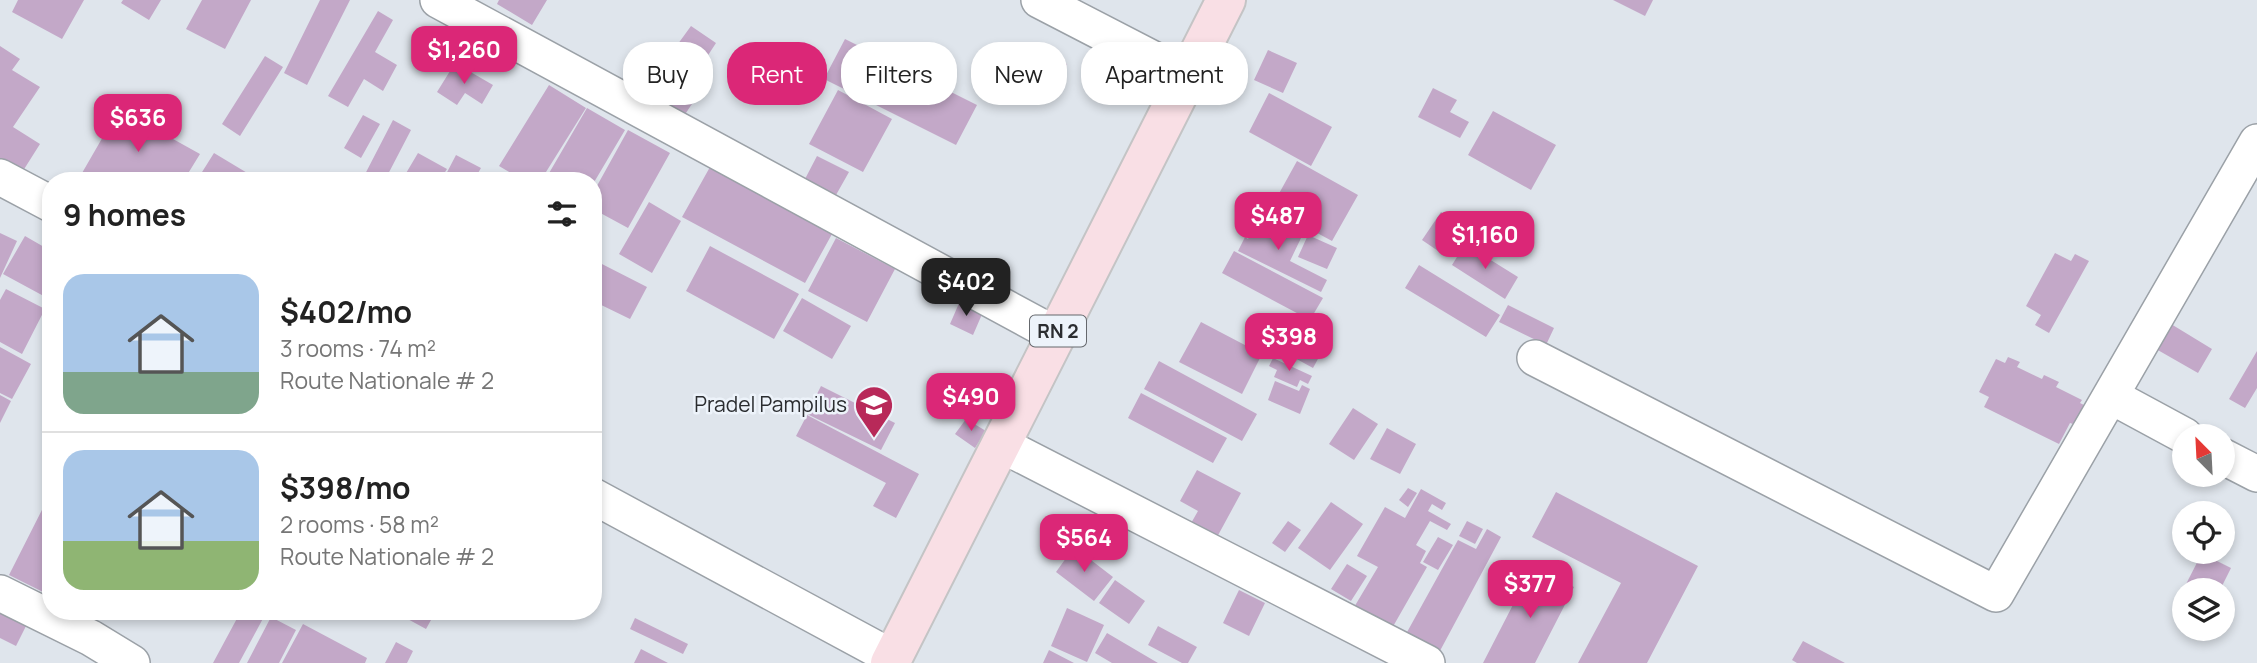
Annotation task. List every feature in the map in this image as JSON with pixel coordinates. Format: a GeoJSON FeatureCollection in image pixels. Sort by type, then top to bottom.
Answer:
{"type":"FeatureCollection","features":[{"type":"Feature","properties":{"kind":"main road","name":"RN 2"},"geometry":{"type":"LineString","coordinates":[[1204,42],[1226,0]]}},
{"type":"Feature","properties":{"kind":"main road","name":"RN 2"},"geometry":{"type":"LineString","coordinates":[[891,660],[1171,105]]}},
{"type":"Feature","properties":{"kind":"street"},"geometry":{"type":"LineString","coordinates":[[438,0],[1056,335]]}},
{"type":"Feature","properties":{"kind":"street"},"geometry":{"type":"LineString","coordinates":[[1039,0],[1120,42]]}},
{"type":"Feature","properties":{"kind":"street"},"geometry":{"type":"LineString","coordinates":[[1535,358],[1996,594],[2257,142]]}},
{"type":"Feature","properties":{"kind":"street"},"geometry":{"type":"LineString","coordinates":[[0,177],[42,199]]}},
{"type":"Feature","properties":{"kind":"street"},"geometry":{"type":"LineString","coordinates":[[2111,396],[2172,429]]}},
{"type":"Feature","properties":{"kind":"street"},"geometry":{"type":"LineString","coordinates":[[1000,443],[1427,663]]}},
{"type":"Feature","properties":{"kind":"street"},"geometry":{"type":"LineString","coordinates":[[2235,463],[2257,474]]}},
{"type":"Feature","properties":{"kind":"street"},"geometry":{"type":"LineString","coordinates":[[602,501],[891,660]]}},
{"type":"Feature","properties":{"kind":"street"},"geometry":{"type":"LineString","coordinates":[[0,593],[83,651],[132,663]]}},
{"type":"Feature","properties":{"kind":"building"},"geometry":{"type":"Polygon","coordinates":[[[18,0],[84,0],[62,39],[12,12],[18,0]]]}},
{"type":"Feature","properties":{"kind":"building"},"geometry":{"type":"Polygon","coordinates":[[[123,0],[161,0],[149,20],[121,3],[123,0]]]}},
{"type":"Feature","properties":{"kind":"building"},"geometry":{"type":"Polygon","coordinates":[[[202,0],[251,0],[225,49],[186,29],[202,0]]]}},
{"type":"Feature","properties":{"kind":"building"},"geometry":{"type":"Polygon","coordinates":[[[320,0],[350,0],[307,85],[284,73],[320,0]]]}},
{"type":"Feature","properties":{"kind":"building"},"geometry":{"type":"Polygon","coordinates":[[[499,0],[547,0],[532,25],[497,4],[499,0]]]}},
{"type":"Feature","properties":{"kind":"building"},"geometry":{"type":"Polygon","coordinates":[[[1613,0],[1653,0],[1645,16],[1613,0]]]}},
{"type":"Feature","properties":{"kind":"building"},"geometry":{"type":"Polygon","coordinates":[[[378,11],[393,20],[375,52],[397,65],[383,91],[364,79],[348,107],[328,96],[378,11]]]}},
{"type":"Feature","properties":{"kind":"building"},"geometry":{"type":"Polygon","coordinates":[[[691,26],[716,43],[713,48],[713,42],[679,42],[691,26]]]}},
{"type":"Feature","properties":{"kind":"building"},"geometry":{"type":"Polygon","coordinates":[[[0,46],[20,59],[12,70],[40,87],[13,127],[40,144],[21,174],[0,161],[0,46]]]}},
{"type":"Feature","properties":{"kind":"building"},"geometry":{"type":"Polygon","coordinates":[[[841,47],[841,88],[827,80],[827,73],[841,47]]]}},
{"type":"Feature","properties":{"kind":"building"},"geometry":{"type":"Polygon","coordinates":[[[1268,50],[1297,63],[1283,93],[1254,80],[1268,50]]]}},
{"type":"Feature","properties":{"kind":"building"},"geometry":{"type":"Polygon","coordinates":[[[265,56],[283,67],[240,136],[222,124],[265,56]]]}},
{"type":"Feature","properties":{"kind":"building"},"geometry":{"type":"Polygon","coordinates":[[[455,63],[493,85],[482,104],[465,93],[457,105],[437,92],[455,63]]]}},
{"type":"Feature","properties":{"kind":"building"},"geometry":{"type":"Polygon","coordinates":[[[549,85],[586,108],[546,172],[509,172],[499,166],[549,85]]]}},
{"type":"Feature","properties":{"kind":"building"},"geometry":{"type":"Polygon","coordinates":[[[1433,88],[1457,100],[1450,112],[1469,122],[1460,138],[1418,117],[1433,88]]]}},
{"type":"Feature","properties":{"kind":"building"},"geometry":{"type":"Polygon","coordinates":[[[838,90],[841,92],[841,105],[866,105],[892,119],[863,172],[809,144],[838,90]]]}},
{"type":"Feature","properties":{"kind":"building"},"geometry":{"type":"Polygon","coordinates":[[[1269,93],[1332,127],[1311,166],[1249,132],[1269,93]]]}},
{"type":"Feature","properties":{"kind":"building"},"geometry":{"type":"Polygon","coordinates":[[[957,95],[971,102],[971,105],[977,105],[956,145],[876,105],[957,105],[957,95]]]}},
{"type":"Feature","properties":{"kind":"building"},"geometry":{"type":"Polygon","coordinates":[[[659,105],[691,105],[682,119],[659,105]]]}},
{"type":"Feature","properties":{"kind":"building"},"geometry":{"type":"Polygon","coordinates":[[[587,108],[625,130],[600,172],[550,172],[587,108]]]}},
{"type":"Feature","properties":{"kind":"building"},"geometry":{"type":"Polygon","coordinates":[[[119,109],[200,154],[189,172],[83,172],[119,109]]]}},
{"type":"Feature","properties":{"kind":"building"},"geometry":{"type":"Polygon","coordinates":[[[1493,111],[1556,145],[1531,190],[1468,155],[1493,111]]]}},
{"type":"Feature","properties":{"kind":"building"},"geometry":{"type":"Polygon","coordinates":[[[363,115],[380,124],[361,158],[344,148],[363,115]]]}},
{"type":"Feature","properties":{"kind":"building"},"geometry":{"type":"Polygon","coordinates":[[[393,120],[411,130],[389,172],[366,172],[393,120]]]}},
{"type":"Feature","properties":{"kind":"building"},"geometry":{"type":"Polygon","coordinates":[[[628,130],[670,153],[628,228],[602,214],[602,177],[628,130]]]}},
{"type":"Feature","properties":{"kind":"building"},"geometry":{"type":"Polygon","coordinates":[[[214,153],[246,172],[202,172],[214,153]]]}},
{"type":"Feature","properties":{"kind":"building"},"geometry":{"type":"Polygon","coordinates":[[[418,153],[447,169],[445,172],[407,172],[418,153]]]}},
{"type":"Feature","properties":{"kind":"building"},"geometry":{"type":"Polygon","coordinates":[[[456,155],[481,168],[479,172],[447,172],[456,155]]]}},
{"type":"Feature","properties":{"kind":"building"},"geometry":{"type":"Polygon","coordinates":[[[817,156],[849,172],[836,195],[805,179],[817,156]]]}},
{"type":"Feature","properties":{"kind":"building"},"geometry":{"type":"Polygon","coordinates":[[[1297,161],[1358,195],[1332,241],[1271,208],[1297,161]]]}},
{"type":"Feature","properties":{"kind":"building"},"geometry":{"type":"Polygon","coordinates":[[[710,167],[832,234],[805,283],[682,217],[710,167]]]}},
{"type":"Feature","properties":{"kind":"building"},"geometry":{"type":"Polygon","coordinates":[[[649,202],[681,221],[652,273],[619,254],[649,202]]]}},
{"type":"Feature","properties":{"kind":"building"},"geometry":{"type":"Polygon","coordinates":[[[1441,212],[1462,226],[1444,255],[1422,240],[1441,212]]]}},
{"type":"Feature","properties":{"kind":"building"},"geometry":{"type":"Polygon","coordinates":[[[1259,217],[1301,238],[1290,261],[1327,280],[1321,292],[1238,251],[1245,237],[1248,239],[1259,217]]]}},
{"type":"Feature","properties":{"kind":"building"},"geometry":{"type":"Polygon","coordinates":[[[0,233],[17,241],[0,278],[0,233]]]}},
{"type":"Feature","properties":{"kind":"building"},"geometry":{"type":"Polygon","coordinates":[[[1308,235],[1337,248],[1327,269],[1298,257],[1308,235]]]}},
{"type":"Feature","properties":{"kind":"building"},"geometry":{"type":"Polygon","coordinates":[[[25,236],[42,246],[42,295],[3,274],[25,236]]]}},
{"type":"Feature","properties":{"kind":"building"},"geometry":{"type":"Polygon","coordinates":[[[836,238],[895,269],[867,322],[808,291],[836,238]]]}},
{"type":"Feature","properties":{"kind":"building"},"geometry":{"type":"Polygon","coordinates":[[[1465,244],[1518,277],[1505,299],[1452,265],[1465,244]]]}},
{"type":"Feature","properties":{"kind":"building"},"geometry":{"type":"Polygon","coordinates":[[[710,246],[799,294],[774,339],[686,291],[710,246]]]}},
{"type":"Feature","properties":{"kind":"building"},"geometry":{"type":"Polygon","coordinates":[[[1234,251],[1323,298],[1310,320],[1222,273],[1234,251]]]}},
{"type":"Feature","properties":{"kind":"building"},"geometry":{"type":"Polygon","coordinates":[[[2055,253],[2071,261],[2075,254],[2089,261],[2049,333],[2035,325],[2041,315],[2026,306],[2055,253]]]}},
{"type":"Feature","properties":{"kind":"building"},"geometry":{"type":"Polygon","coordinates":[[[602,264],[647,287],[630,319],[602,305],[602,264]]]}},
{"type":"Feature","properties":{"kind":"building"},"geometry":{"type":"Polygon","coordinates":[[[1419,265],[1500,315],[1486,337],[1405,288],[1419,265]]]}},
{"type":"Feature","properties":{"kind":"building"},"geometry":{"type":"Polygon","coordinates":[[[6,289],[42,307],[42,315],[22,354],[0,342],[0,300],[6,289]]]}},
{"type":"Feature","properties":{"kind":"building"},"geometry":{"type":"Polygon","coordinates":[[[802,298],[851,326],[832,359],[783,331],[802,298]]]}},
{"type":"Feature","properties":{"kind":"building"},"geometry":{"type":"Polygon","coordinates":[[[960,301],[983,312],[973,335],[950,324],[960,301]]]}},
{"type":"Feature","properties":{"kind":"building"},"geometry":{"type":"Polygon","coordinates":[[[1508,305],[1554,328],[1546,345],[1499,322],[1508,305]]]}},
{"type":"Feature","properties":{"kind":"building"},"geometry":{"type":"Polygon","coordinates":[[[1201,322],[1262,354],[1242,394],[1179,362],[1201,322]]]}},
{"type":"Feature","properties":{"kind":"building"},"geometry":{"type":"Polygon","coordinates":[[[2171,324],[2212,349],[2198,373],[2156,349],[2171,324]]]}},
{"type":"Feature","properties":{"kind":"building"},"geometry":{"type":"Polygon","coordinates":[[[1303,337],[1324,348],[1313,368],[1293,357],[1303,337]]]}},
{"type":"Feature","properties":{"kind":"building"},"geometry":{"type":"Polygon","coordinates":[[[0,347],[31,364],[12,399],[0,393],[0,347]]]}},
{"type":"Feature","properties":{"kind":"building"},"geometry":{"type":"Polygon","coordinates":[[[2257,351],[2257,388],[2245,408],[2229,399],[2257,351]]]}},
{"type":"Feature","properties":{"kind":"building"},"geometry":{"type":"Polygon","coordinates":[[[2008,357],[2020,362],[2017,367],[2042,379],[2044,375],[2059,382],[2056,387],[2082,400],[2080,403],[2086,406],[2076,425],[2070,423],[2059,444],[1984,407],[1989,397],[1979,392],[1996,359],[2005,363],[2008,357]]]}},
{"type":"Feature","properties":{"kind":"building"},"geometry":{"type":"Polygon","coordinates":[[[1273,358],[1312,376],[1308,384],[1300,380],[1297,387],[1274,377],[1277,370],[1269,366],[1273,358]]]}},
{"type":"Feature","properties":{"kind":"building"},"geometry":{"type":"Polygon","coordinates":[[[1159,361],[1257,414],[1242,441],[1144,389],[1159,361]]]}},
{"type":"Feature","properties":{"kind":"building"},"geometry":{"type":"Polygon","coordinates":[[[1275,381],[1299,391],[1302,385],[1310,389],[1300,414],[1268,400],[1275,381]]]}},
{"type":"Feature","properties":{"kind":"building"},"geometry":{"type":"Polygon","coordinates":[[[821,386],[895,423],[881,450],[807,414],[821,386]]]}},
{"type":"Feature","properties":{"kind":"building"},"geometry":{"type":"Polygon","coordinates":[[[1141,393],[1227,438],[1213,463],[1128,418],[1141,393]]]}},
{"type":"Feature","properties":{"kind":"building"},"geometry":{"type":"Polygon","coordinates":[[[0,395],[11,401],[0,423],[0,395]]]}},
{"type":"Feature","properties":{"kind":"building"},"geometry":{"type":"Polygon","coordinates":[[[1353,408],[1378,424],[1354,460],[1329,444],[1353,408]]]}},
{"type":"Feature","properties":{"kind":"building"},"geometry":{"type":"Polygon","coordinates":[[[807,415],[919,474],[896,518],[873,506],[886,483],[796,436],[807,415]]]}},
{"type":"Feature","properties":{"kind":"building"},"geometry":{"type":"Polygon","coordinates":[[[966,419],[986,431],[975,448],[955,434],[966,419]]]}},
{"type":"Feature","properties":{"kind":"building"},"geometry":{"type":"Polygon","coordinates":[[[1387,428],[1416,444],[1400,474],[1370,459],[1387,428]]]}},
{"type":"Feature","properties":{"kind":"building"},"geometry":{"type":"Polygon","coordinates":[[[1197,470],[1241,493],[1216,539],[1190,525],[1198,511],[1180,501],[1197,470]]]}},
{"type":"Feature","properties":{"kind":"building"},"geometry":{"type":"Polygon","coordinates":[[[1408,488],[1417,493],[1408,507],[1399,500],[1408,488]]]}},
{"type":"Feature","properties":{"kind":"building"},"geometry":{"type":"Polygon","coordinates":[[[1421,489],[1446,503],[1442,510],[1432,504],[1428,511],[1451,524],[1447,530],[1430,521],[1416,545],[1426,551],[1420,563],[1427,567],[1391,630],[1353,609],[1378,567],[1357,556],[1385,507],[1405,518],[1421,489]]]}},
{"type":"Feature","properties":{"kind":"building"},"geometry":{"type":"Polygon","coordinates":[[[1556,492],[1698,566],[1647,663],[1578,663],[1621,583],[1532,537],[1556,492]]]}},
{"type":"Feature","properties":{"kind":"building"},"geometry":{"type":"Polygon","coordinates":[[[1331,502],[1363,524],[1330,570],[1298,548],[1331,502]]]}},
{"type":"Feature","properties":{"kind":"building"},"geometry":{"type":"Polygon","coordinates":[[[42,510],[42,592],[9,575],[42,510]]]}},
{"type":"Feature","properties":{"kind":"building"},"geometry":{"type":"Polygon","coordinates":[[[1288,521],[1301,530],[1285,552],[1272,543],[1288,521]]]}},
{"type":"Feature","properties":{"kind":"building"},"geometry":{"type":"Polygon","coordinates":[[[1467,521],[1483,529],[1475,544],[1459,536],[1467,521]]]}},
{"type":"Feature","properties":{"kind":"building"},"geometry":{"type":"Polygon","coordinates":[[[1487,529],[1501,537],[1434,662],[1401,643],[1458,540],[1476,549],[1487,529]]]}},
{"type":"Feature","properties":{"kind":"building"},"geometry":{"type":"Polygon","coordinates":[[[1438,537],[1453,545],[1438,570],[1423,562],[1438,537]]]}},
{"type":"Feature","properties":{"kind":"building"},"geometry":{"type":"Polygon","coordinates":[[[1074,547],[1113,577],[1094,601],[1056,572],[1074,547]]]}},
{"type":"Feature","properties":{"kind":"building"},"geometry":{"type":"Polygon","coordinates":[[[1347,564],[1367,576],[1351,601],[1331,589],[1347,564]]]}},
{"type":"Feature","properties":{"kind":"building"},"geometry":{"type":"Polygon","coordinates":[[[2196,564],[2223,564],[2231,568],[2226,578],[2189,578],[2196,564]]]}},
{"type":"Feature","properties":{"kind":"building"},"geometry":{"type":"Polygon","coordinates":[[[1533,566],[1574,587],[1535,663],[1483,663],[1533,566]]]}},
{"type":"Feature","properties":{"kind":"building"},"geometry":{"type":"Polygon","coordinates":[[[1115,580],[1145,601],[1129,624],[1099,603],[1115,580]]]}},
{"type":"Feature","properties":{"kind":"building"},"geometry":{"type":"Polygon","coordinates":[[[1239,590],[1265,603],[1249,636],[1223,623],[1239,590]]]}},
{"type":"Feature","properties":{"kind":"building"},"geometry":{"type":"Polygon","coordinates":[[[1067,608],[1104,625],[1087,662],[1051,646],[1067,608]]]}},
{"type":"Feature","properties":{"kind":"building"},"geometry":{"type":"Polygon","coordinates":[[[0,612],[26,626],[16,646],[0,638],[0,612]]]}},
{"type":"Feature","properties":{"kind":"building"},"geometry":{"type":"Polygon","coordinates":[[[635,618],[688,644],[683,654],[630,629],[635,618]]]}},
{"type":"Feature","properties":{"kind":"building"},"geometry":{"type":"Polygon","coordinates":[[[236,620],[262,620],[239,663],[213,663],[236,620]]]}},
{"type":"Feature","properties":{"kind":"building"},"geometry":{"type":"Polygon","coordinates":[[[269,620],[277,620],[296,630],[279,663],[247,663],[269,620]]]}},
{"type":"Feature","properties":{"kind":"building"},"geometry":{"type":"Polygon","coordinates":[[[410,620],[431,620],[426,629],[410,620]]]}},
{"type":"Feature","properties":{"kind":"building"},"geometry":{"type":"Polygon","coordinates":[[[303,624],[367,658],[365,663],[282,663],[303,624]]]}},
{"type":"Feature","properties":{"kind":"building"},"geometry":{"type":"Polygon","coordinates":[[[1158,626],[1197,647],[1188,663],[1182,663],[1148,645],[1158,626]]]}},
{"type":"Feature","properties":{"kind":"building"},"geometry":{"type":"Polygon","coordinates":[[[1107,633],[1158,663],[1112,663],[1095,653],[1107,633]]]}},
{"type":"Feature","properties":{"kind":"building"},"geometry":{"type":"Polygon","coordinates":[[[1803,641],[1845,663],[1797,663],[1792,660],[1803,641]]]}},
{"type":"Feature","properties":{"kind":"building"},"geometry":{"type":"Polygon","coordinates":[[[396,642],[413,651],[407,663],[385,663],[396,642]]]}},
{"type":"Feature","properties":{"kind":"building"},"geometry":{"type":"Polygon","coordinates":[[[641,649],[668,663],[634,663],[641,649]]]}},
{"type":"Feature","properties":{"kind":"building"},"geometry":{"type":"Polygon","coordinates":[[[1049,650],[1074,663],[1043,663],[1049,650]]]}},
{"type":"Feature","properties":{"kind":"place","name":"Pradel Pampilus"},"geometry":{"type":"Point","coordinates":[874,439]}}]}
